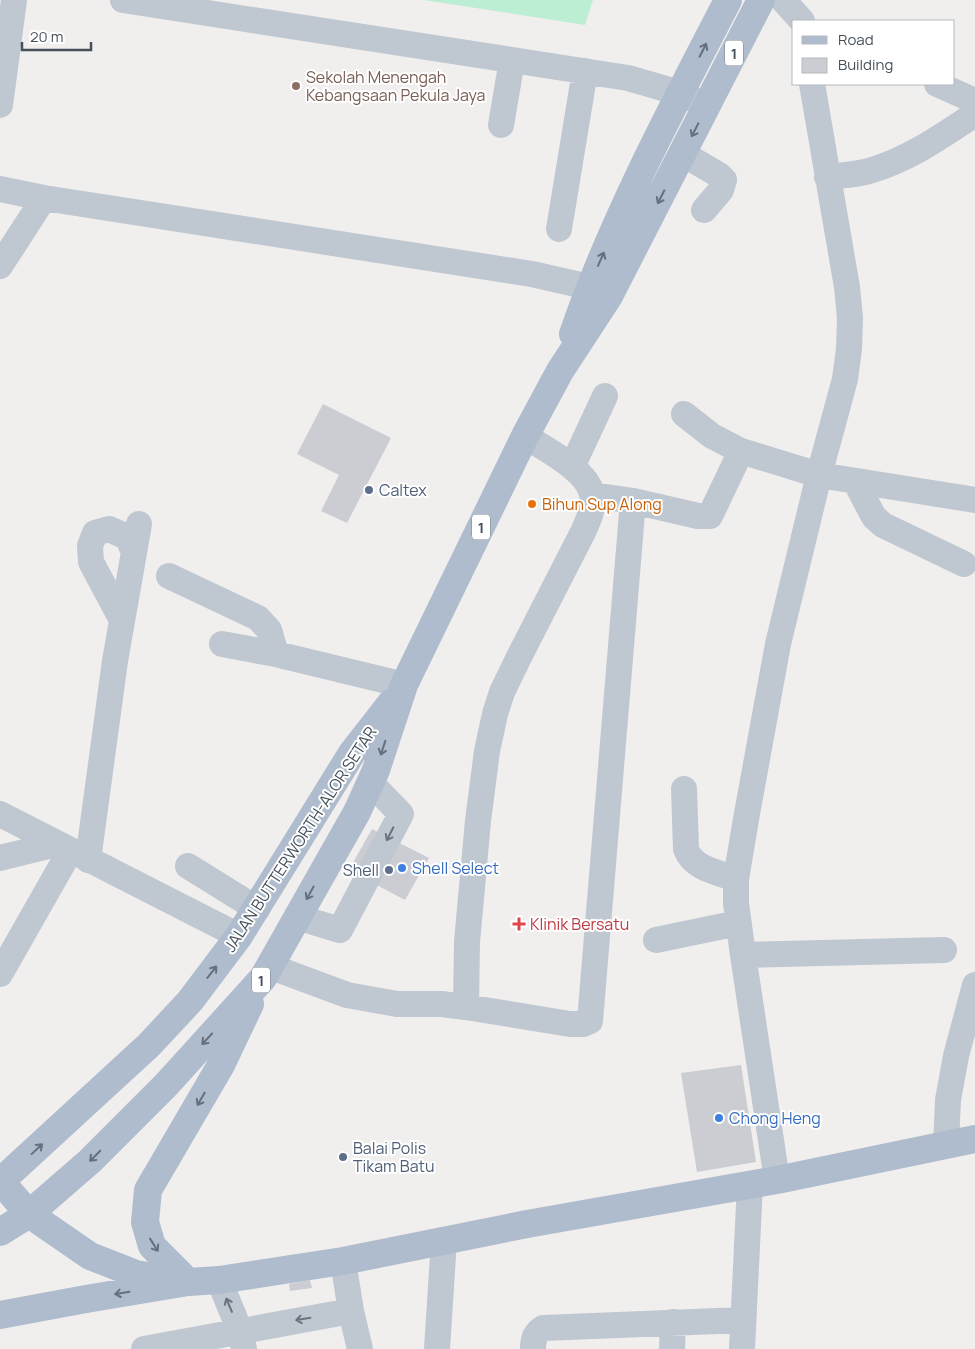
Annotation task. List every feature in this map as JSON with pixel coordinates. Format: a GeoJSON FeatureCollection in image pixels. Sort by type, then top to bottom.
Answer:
{"type":"FeatureCollection","features":[{"type":"Feature","properties":{"kind":"main road","name":"1"},"geometry":{"type":"LineString","coordinates":[[560,370],[589,287],[645,162],[728,0]]}},
{"type":"Feature","properties":{"kind":"main road","name":"1"},"geometry":{"type":"LineString","coordinates":[[404,685],[525,436],[560,370],[609,296],[761,0]]}},
{"type":"Feature","properties":{"kind":"main road","name":"JALAN BUTTERWORTH-ALOR SETAR"},"geometry":{"type":"LineString","coordinates":[[0,1232],[29,1214],[90,1161],[159,1092],[266,972],[357,812],[376,770],[404,685]]}},
{"type":"Feature","properties":{"kind":"main road","name":"JALAN BUTTERWORTH-ALOR SETAR"},"geometry":{"type":"LineString","coordinates":[[0,1182],[149,1045],[190,1001],[257,909],[352,754],[404,685]]}},
{"type":"Feature","properties":{"kind":"main road"},"geometry":{"type":"LineString","coordinates":[[188,1282],[152,1246],[144,1222],[148,1190],[221,1065],[266,972]]}},
{"type":"Feature","properties":{"kind":"main road"},"geometry":{"type":"LineString","coordinates":[[0,1315],[86,1298],[343,1261],[444,1240],[777,1180],[975,1139]]}},
{"type":"Feature","properties":{"kind":"main road"},"geometry":{"type":"LineString","coordinates":[[0,1182],[29,1214],[90,1256],[136,1274],[188,1282]]}},
{"type":"Feature","properties":{"kind":"street"},"geometry":{"type":"LineString","coordinates":[[0,105],[14,0]]}},
{"type":"Feature","properties":{"kind":"street"},"geometry":{"type":"LineString","coordinates":[[124,0],[628,78],[680,93],[707,106]]}},
{"type":"Feature","properties":{"kind":"street"},"geometry":{"type":"LineString","coordinates":[[783,0],[801,20]]}},
{"type":"Feature","properties":{"kind":"street"},"geometry":{"type":"LineString","coordinates":[[500,125],[512,60]]}},
{"type":"Feature","properties":{"kind":"street"},"geometry":{"type":"LineString","coordinates":[[558,229],[585,71]]}},
{"type":"Feature","properties":{"kind":"street"},"geometry":{"type":"LineString","coordinates":[[777,1180],[742,955],[736,879],[778,644],[819,475],[845,378],[849,349],[850,318],[847,287],[812,85]]}},
{"type":"Feature","properties":{"kind":"street"},"geometry":{"type":"LineString","coordinates":[[940,85],[975,101]]}},
{"type":"Feature","properties":{"kind":"street"},"geometry":{"type":"LineString","coordinates":[[827,177],[869,171],[906,157],[975,114]]}},
{"type":"Feature","properties":{"kind":"street"},"geometry":{"type":"LineString","coordinates":[[682,154],[719,174],[724,180],[721,190],[704,210]]}},
{"type":"Feature","properties":{"kind":"street"},"geometry":{"type":"LineString","coordinates":[[0,189],[44,198],[532,274],[589,287]]}},
{"type":"Feature","properties":{"kind":"street"},"geometry":{"type":"LineString","coordinates":[[0,266],[44,198]]}},
{"type":"Feature","properties":{"kind":"street"},"geometry":{"type":"LineString","coordinates":[[572,467],[605,396]]}},
{"type":"Feature","properties":{"kind":"street"},"geometry":{"type":"LineString","coordinates":[[684,414],[712,436],[741,451],[819,475],[975,500]]}},
{"type":"Feature","properties":{"kind":"street"},"geometry":{"type":"LineString","coordinates":[[466,1007],[467,942],[478,821],[495,714],[502,692],[583,532],[590,515],[593,495],[586,481],[572,467],[525,436]]}},
{"type":"Feature","properties":{"kind":"street"},"geometry":{"type":"LineString","coordinates":[[593,495],[633,501],[698,516],[710,516],[741,451]]}},
{"type":"Feature","properties":{"kind":"street"},"geometry":{"type":"LineString","coordinates":[[854,481],[874,517],[883,525],[964,564]]}},
{"type":"Feature","properties":{"kind":"street"},"geometry":{"type":"LineString","coordinates":[[266,972],[347,995],[397,1004],[441,1004],[570,1024],[583,1024],[590,1021],[633,501]]}},
{"type":"Feature","properties":{"kind":"street"},"geometry":{"type":"LineString","coordinates":[[0,974],[72,852],[114,670],[139,524]]}},
{"type":"Feature","properties":{"kind":"street"},"geometry":{"type":"LineString","coordinates":[[122,620],[91,562],[90,546],[95,533],[109,529],[127,537],[134,552]]}},
{"type":"Feature","properties":{"kind":"street"},"geometry":{"type":"LineString","coordinates":[[169,576],[258,618],[269,630],[276,654]]}},
{"type":"Feature","properties":{"kind":"street"},"geometry":{"type":"LineString","coordinates":[[222,644],[276,654],[404,685]]}},
{"type":"Feature","properties":{"kind":"street"},"geometry":{"type":"LineString","coordinates":[[297,917],[340,930],[400,814],[370,782]]}},
{"type":"Feature","properties":{"kind":"street"},"geometry":{"type":"LineString","coordinates":[[684,789],[686,849],[690,858],[698,864],[736,879]]}},
{"type":"Feature","properties":{"kind":"street"},"geometry":{"type":"LineString","coordinates":[[0,814],[239,936]]}},
{"type":"Feature","properties":{"kind":"street"},"geometry":{"type":"LineString","coordinates":[[0,858],[72,852]]}},
{"type":"Feature","properties":{"kind":"street"},"geometry":{"type":"LineString","coordinates":[[188,866],[257,909]]}},
{"type":"Feature","properties":{"kind":"street"},"geometry":{"type":"LineString","coordinates":[[656,940],[738,923]]}},
{"type":"Feature","properties":{"kind":"street"},"geometry":{"type":"LineString","coordinates":[[742,955],[944,950]]}},
{"type":"Feature","properties":{"kind":"street"},"geometry":{"type":"LineString","coordinates":[[946,1145],[948,1100],[956,1056],[975,986]]}},
{"type":"Feature","properties":{"kind":"street"},"geometry":{"type":"LineString","coordinates":[[742,1349],[750,1184]]}},
{"type":"Feature","properties":{"kind":"street"},"geometry":{"type":"LineString","coordinates":[[437,1349],[444,1240]]}},
{"type":"Feature","properties":{"kind":"street"},"geometry":{"type":"LineString","coordinates":[[343,1261],[360,1349]]}},
{"type":"Feature","properties":{"kind":"street"},"geometry":{"type":"LineString","coordinates":[[219,1280],[242,1340]]}},
{"type":"Feature","properties":{"kind":"street"},"geometry":{"type":"LineString","coordinates":[[144,1349],[242,1340],[351,1310]]}},
{"type":"Feature","properties":{"kind":"street"},"geometry":{"type":"LineString","coordinates":[[533,1349],[534,1338],[539,1330],[543,1328],[743,1320]]}},
{"type":"Feature","properties":{"kind":"street"},"geometry":{"type":"LineString","coordinates":[[672,1349],[674,1322]]}},
{"type":"Feature","properties":{"kind":"green space"},"geometry":{"type":"Polygon","coordinates":[[[424,0],[593,0],[585,25],[424,0]]]}},
{"type":"Feature","properties":{"kind":"building"},"geometry":{"type":"Polygon","coordinates":[[[323,404],[391,438],[347,523],[321,511],[339,475],[297,454],[323,404]]]}},
{"type":"Feature","properties":{"kind":"building","name":"Shell Select"},"geometry":{"type":"Polygon","coordinates":[[[372,829],[429,858],[405,900],[373,883],[376,878],[351,866],[372,829]]]}},
{"type":"Feature","properties":{"kind":"building","name":"Chong Heng"},"geometry":{"type":"Polygon","coordinates":[[[741,1065],[756,1162],[697,1172],[681,1073],[741,1065]]]}},
{"type":"Feature","properties":{"kind":"building"},"geometry":{"type":"Polygon","coordinates":[[[310,1280],[312,1288],[290,1291],[289,1284],[310,1280]]]}},
{"type":"Feature","properties":{"kind":"place","name":"Sekolah Menengah Kebangsaan Pekula Jaya"},"geometry":{"type":"Point","coordinates":[296,86]}},
{"type":"Feature","properties":{"kind":"place","name":"Caltex"},"geometry":{"type":"Point","coordinates":[369,490]}},
{"type":"Feature","properties":{"kind":"place","name":"Bihun Sup Along"},"geometry":{"type":"Point","coordinates":[532,504]}},
{"type":"Feature","properties":{"kind":"place","name":"Shell Select"},"geometry":{"type":"Point","coordinates":[402,868]}},
{"type":"Feature","properties":{"kind":"place","name":"Shell"},"geometry":{"type":"Point","coordinates":[389,870]}},
{"type":"Feature","properties":{"kind":"place","name":"Klinik Bersatu"},"geometry":{"type":"Point","coordinates":[519,924]}},
{"type":"Feature","properties":{"kind":"place","name":"Chong Heng"},"geometry":{"type":"Point","coordinates":[719,1118]}},
{"type":"Feature","properties":{"kind":"place","name":"Balai Polis Tikam Batu"},"geometry":{"type":"Point","coordinates":[343,1157]}}]}
